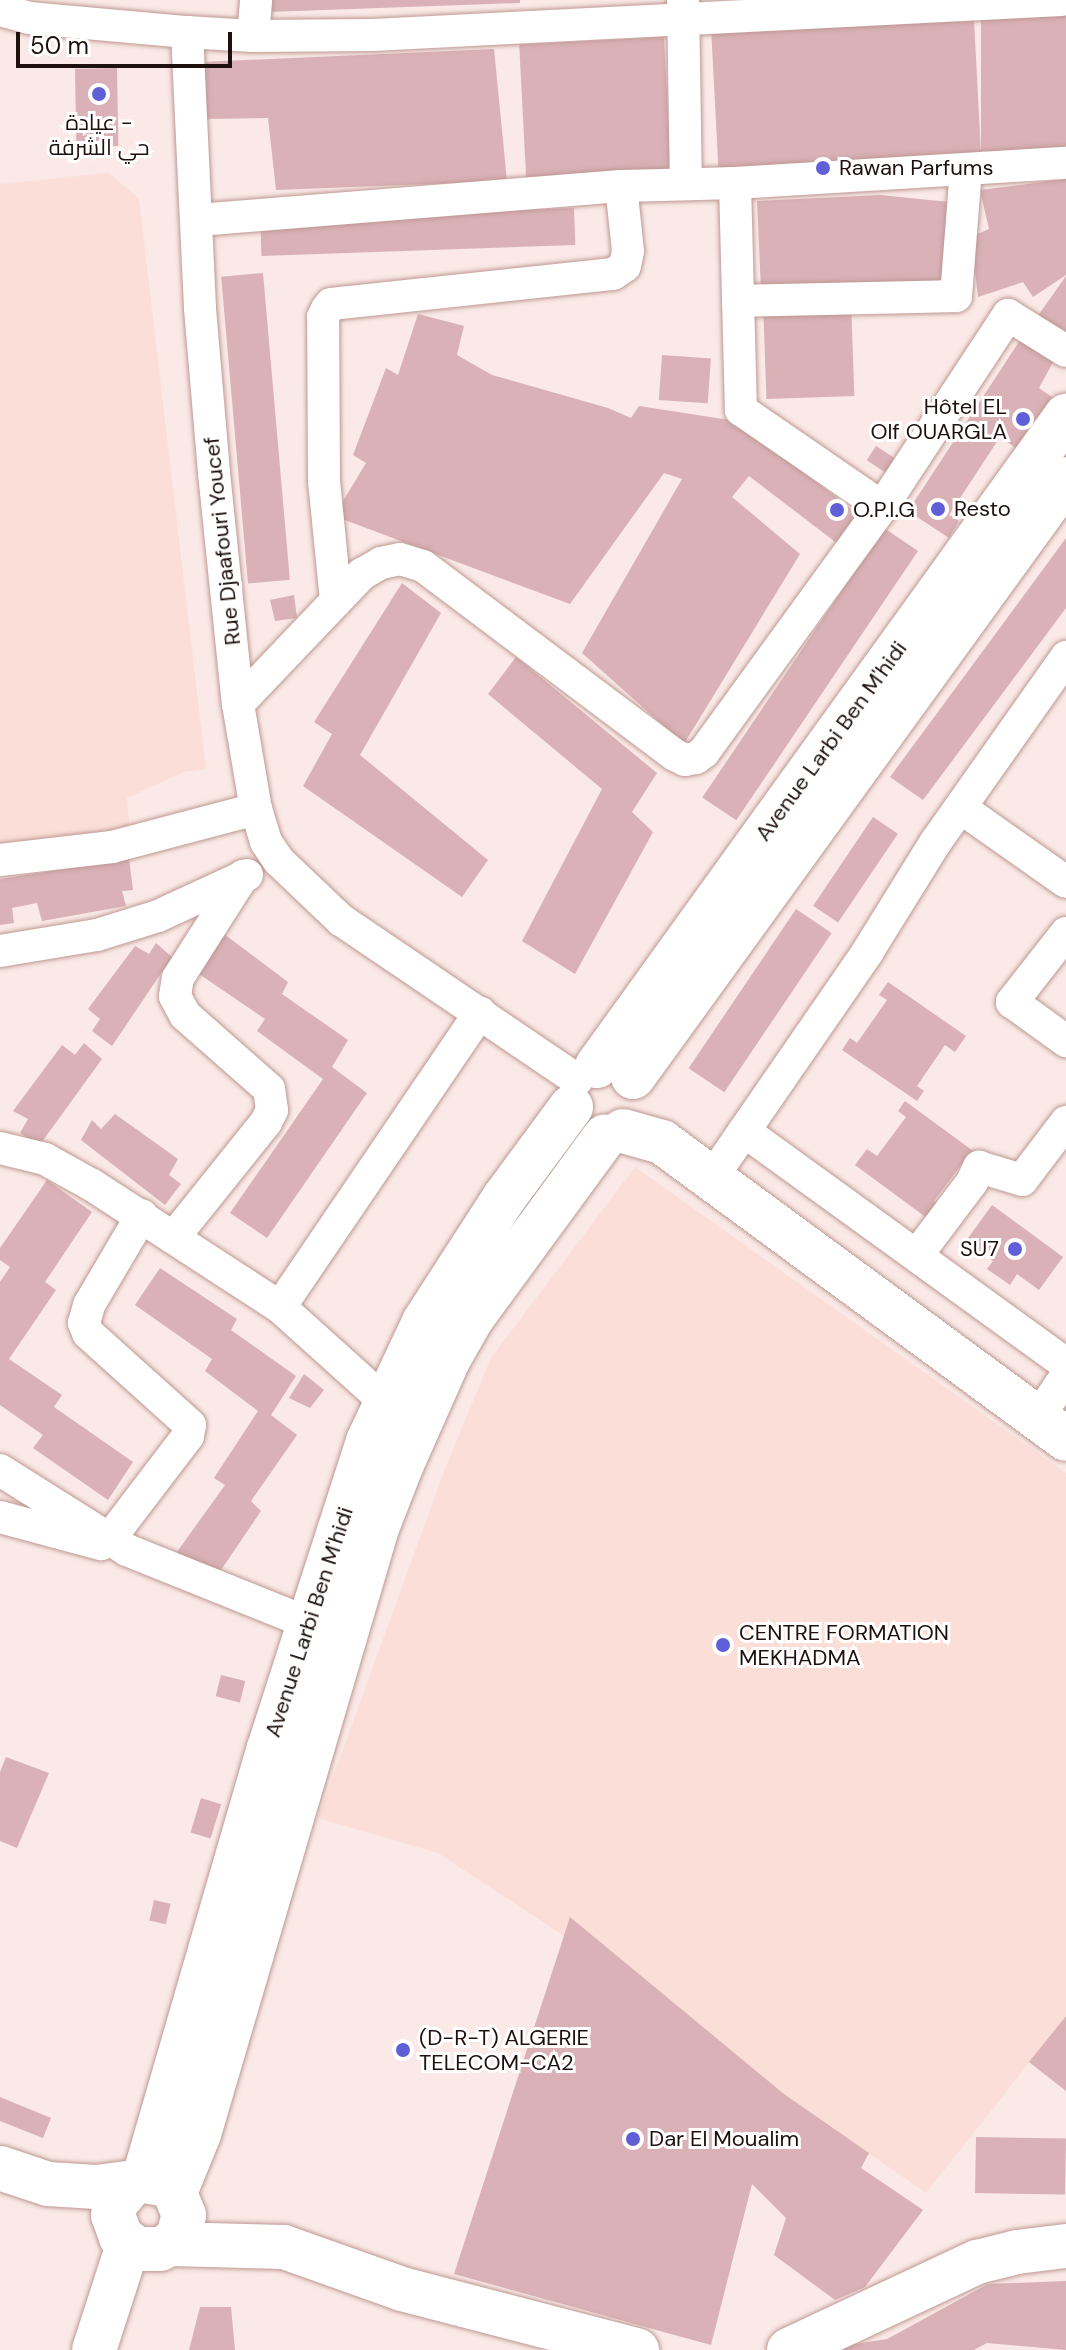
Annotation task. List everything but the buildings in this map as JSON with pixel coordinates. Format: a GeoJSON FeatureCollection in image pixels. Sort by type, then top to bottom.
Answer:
{"type":"FeatureCollection","features":[{"type":"Feature","properties":{"kind":"main road","name":"Avenue Larbi Ben M'hidi"},"geometry":{"type":"LineString","coordinates":[[603,1083],[1066,416]]}},
{"type":"Feature","properties":{"kind":"main road","name":"Avenue Larbi Ben M'hidi"},"geometry":{"type":"LineString","coordinates":[[151,2217],[199,2134],[377,1528],[401,1416],[402,1364],[449,1281],[1066,479]]}},
{"type":"Feature","properties":{"kind":"main road"},"geometry":{"type":"LineString","coordinates":[[603,1083],[630,1136]]}},
{"type":"Feature","properties":{"kind":"main road"},"geometry":{"type":"LineString","coordinates":[[603,1083],[583,1127],[630,1136],[711,1179],[1052,1429]]}},
{"type":"Feature","properties":{"kind":"main road","name":"Avenue Larbi Ben M'hidi"},"geometry":{"type":"LineString","coordinates":[[122,2350],[151,2217],[309,1623],[363,1456],[401,1416],[472,1318],[630,1136]]}},
{"type":"Feature","properties":{"kind":"main road"},"geometry":{"type":"LineString","coordinates":[[0,2168],[151,2217],[284,2247],[402,2289],[637,2350]]}},
{"type":"Feature","properties":{"kind":"main road"},"geometry":{"type":"LineString","coordinates":[[94,2350],[151,2217]]}},
{"type":"Feature","properties":{"kind":"main road"},"geometry":{"type":"LineString","coordinates":[[789,2350],[977,2262],[1017,2252],[1066,2246]]}},
{"type":"Feature","properties":{"kind":"street"},"geometry":{"type":"LineString","coordinates":[[253,36],[256,0]]}},
{"type":"Feature","properties":{"kind":"street"},"geometry":{"type":"LineString","coordinates":[[0,10],[29,18],[108,27],[253,36],[373,35],[682,9],[1061,0]]}},
{"type":"Feature","properties":{"kind":"street"},"geometry":{"type":"LineString","coordinates":[[682,9],[686,184]]}},
{"type":"Feature","properties":{"kind":"street","name":"Rue Djaafouri Youcef"},"geometry":{"type":"LineString","coordinates":[[187,32],[200,309],[238,704],[256,809],[266,842],[279,861],[341,920],[480,1013],[603,1083]]}},
{"type":"Feature","properties":{"kind":"street"},"geometry":{"type":"LineString","coordinates":[[198,220],[621,186],[735,183],[1066,163]]}},
{"type":"Feature","properties":{"kind":"street"},"geometry":{"type":"LineString","coordinates":[[738,301],[956,296],[966,169]]}},
{"type":"Feature","properties":{"kind":"street"},"geometry":{"type":"LineString","coordinates":[[735,183],[741,410],[882,507]]}},
{"type":"Feature","properties":{"kind":"street"},"geometry":{"type":"LineString","coordinates":[[336,601],[324,481],[323,317],[327,309],[331,304],[613,274],[625,266],[628,251],[621,186]]}},
{"type":"Feature","properties":{"kind":"street"},"geometry":{"type":"LineString","coordinates":[[238,704],[362,574],[381,563],[400,559],[423,566],[685,760],[704,752],[882,507],[1008,315],[1066,351]]}},
{"type":"Feature","properties":{"kind":"street"},"geometry":{"type":"LineString","coordinates":[[711,1179],[784,1077],[961,808],[1060,678]]}},
{"type":"Feature","properties":{"kind":"street"},"geometry":{"type":"LineString","coordinates":[[961,808],[1066,882]]}},
{"type":"Feature","properties":{"kind":"street"},"geometry":{"type":"LineString","coordinates":[[0,860],[112,847],[256,809]]}},
{"type":"Feature","properties":{"kind":"street"},"geometry":{"type":"LineString","coordinates":[[0,951],[97,935],[158,916],[279,861]]}},
{"type":"Feature","properties":{"kind":"street"},"geometry":{"type":"LineString","coordinates":[[174,1237],[266,1122],[272,1110],[269,1089],[185,1015],[175,996],[178,978],[243,876]]}},
{"type":"Feature","properties":{"kind":"street"},"geometry":{"type":"LineString","coordinates":[[1066,933],[1012,1002],[1066,1041]]}},
{"type":"Feature","properties":{"kind":"street"},"geometry":{"type":"LineString","coordinates":[[280,1307],[480,1013]]}},
{"type":"Feature","properties":{"kind":"street"},"geometry":{"type":"LineString","coordinates":[[917,1255],[972,1182],[979,1167],[1022,1180],[1066,1122]]}},
{"type":"Feature","properties":{"kind":"street"},"geometry":{"type":"LineString","coordinates":[[744,1131],[1066,1364]]}},
{"type":"Feature","properties":{"kind":"street"},"geometry":{"type":"LineString","coordinates":[[0,1148],[45,1159],[142,1215],[280,1307],[401,1416]]}},
{"type":"Feature","properties":{"kind":"street"},"geometry":{"type":"LineString","coordinates":[[119,1544],[188,1436],[190,1425],[88,1333],[84,1323],[89,1305],[142,1215]]}},
{"type":"Feature","properties":{"kind":"street"},"geometry":{"type":"LineString","coordinates":[[1052,1429],[1066,1376]]}},
{"type":"Feature","properties":{"kind":"street"},"geometry":{"type":"LineString","coordinates":[[0,1470],[119,1544],[309,1623]]}},
{"type":"Feature","properties":{"kind":"street"},"geometry":{"type":"LineString","coordinates":[[0,1517],[119,1544]]}},
{"type":"Feature","properties":{"kind":"shaded area"},"geometry":{"type":"Polygon","coordinates":[[[109,173],[139,199],[206,769],[184,772],[127,798],[130,832],[0,847],[0,184],[109,173]]]}},
{"type":"Feature","properties":{"kind":"shaded area","name":"CENTRE FORMATION MEKHADMA"},"geometry":{"type":"Polygon","coordinates":[[[635,1167],[1066,1473],[1066,2016],[926,2193],[784,2094],[571,1918],[564,1936],[438,1853],[318,1818],[446,1466],[491,1358],[635,1167]]]}},
{"type":"Feature","properties":{"kind":"place","name":"عيادة - حي الشرفة"},"geometry":{"type":"Point","coordinates":[99,94]}},
{"type":"Feature","properties":{"kind":"place","name":"Rawan Parfums"},"geometry":{"type":"Point","coordinates":[823,168]}},
{"type":"Feature","properties":{"kind":"place","name":"Hôtel EL Olf OUARGLA"},"geometry":{"type":"Point","coordinates":[1023,419]}},
{"type":"Feature","properties":{"kind":"place","name":"Resto"},"geometry":{"type":"Point","coordinates":[938,509]}},
{"type":"Feature","properties":{"kind":"place","name":"O.P.I.G"},"geometry":{"type":"Point","coordinates":[837,510]}},
{"type":"Feature","properties":{"kind":"place","name":"SU7"},"geometry":{"type":"Point","coordinates":[1015,1249]}},
{"type":"Feature","properties":{"kind":"place","name":"CENTRE FORMATION MEKHADMA"},"geometry":{"type":"Point","coordinates":[723,1645]}},
{"type":"Feature","properties":{"kind":"place","name":"(D-R-T) ALGERIE TELECOM-CA2"},"geometry":{"type":"Point","coordinates":[403,2050]}},
{"type":"Feature","properties":{"kind":"place","name":"Dar El Moualim"},"geometry":{"type":"Point","coordinates":[633,2139]}}]}
